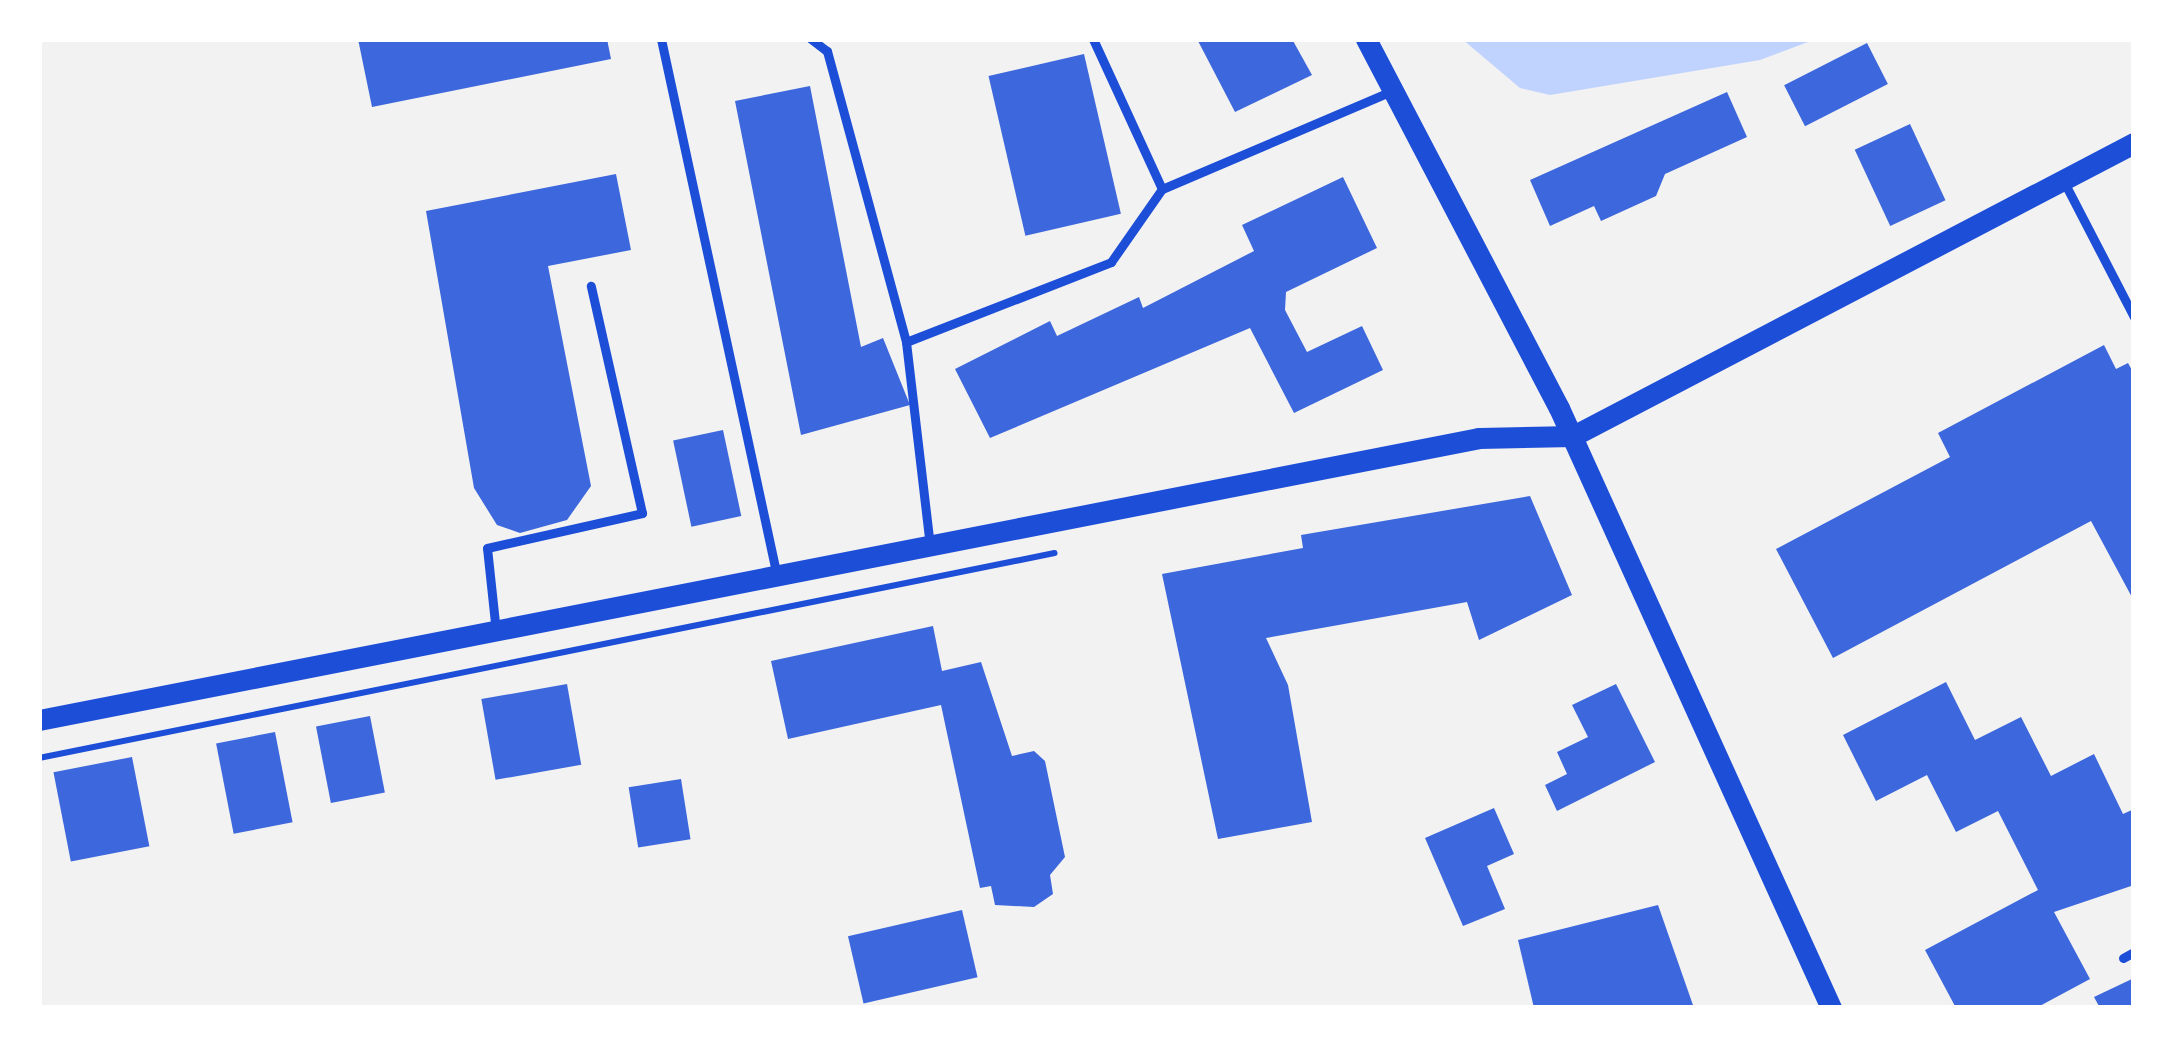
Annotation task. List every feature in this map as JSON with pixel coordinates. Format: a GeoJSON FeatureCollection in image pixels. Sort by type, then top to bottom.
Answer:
{"type":"FeatureCollection","features":[{"type":"Feature","properties":{"kind":"street"},"geometry":{"type":"LineString","coordinates":[[1366,39],[1573,436],[1832,1008]]}},
{"type":"Feature","properties":{"kind":"street"},"geometry":{"type":"LineString","coordinates":[[39,720],[1479,438],[1573,436],[2134,143]]}},
{"type":"Feature","properties":{"kind":"lane"},"geometry":{"type":"LineString","coordinates":[[661,39],[777,578]]}},
{"type":"Feature","properties":{"kind":"lane"},"geometry":{"type":"LineString","coordinates":[[811,39],[827,51],[906,342],[931,548]]}},
{"type":"Feature","properties":{"kind":"lane"},"geometry":{"type":"LineString","coordinates":[[1082,39],[1094,42],[1162,189]]}},
{"type":"Feature","properties":{"kind":"lane"},"geometry":{"type":"LineString","coordinates":[[906,342],[1111,262],[1162,189],[1392,91]]}},
{"type":"Feature","properties":{"kind":"lane"},"geometry":{"type":"LineString","coordinates":[[2063,180],[2134,317]]}},
{"type":"Feature","properties":{"kind":"lane"},"geometry":{"type":"LineString","coordinates":[[496,632],[487,548],[642,513],[591,286]]}},
{"type":"Feature","properties":{"kind":"path"},"geometry":{"type":"LineString","coordinates":[[39,758],[1055,553]]}},
{"type":"Feature","properties":{"kind":"water"},"geometry":{"type":"Polygon","coordinates":[[[1462,39],[1816,39],[1760,60],[1550,95],[1520,88],[1462,39]]]}},
{"type":"Feature","properties":{"kind":"building"},"geometry":{"type":"Polygon","coordinates":[[[358,39],[607,39],[611,59],[372,107],[358,39]]]}},
{"type":"Feature","properties":{"kind":"building"},"geometry":{"type":"Polygon","coordinates":[[[1197,39],[1292,39],[1312,75],[1235,112],[1197,39]]]}},
{"type":"Feature","properties":{"kind":"building"},"geometry":{"type":"Polygon","coordinates":[[[1867,43],[1888,84],[1805,126],[1784,85],[1867,43]]]}},
{"type":"Feature","properties":{"kind":"building"},"geometry":{"type":"Polygon","coordinates":[[[1084,54],[1121,214],[1025,236],[989,76],[1084,54]]]}},
{"type":"Feature","properties":{"kind":"building"},"geometry":{"type":"Polygon","coordinates":[[[810,86],[861,347],[883,338],[910,405],[801,435],[735,101],[810,86]]]}},
{"type":"Feature","properties":{"kind":"building"},"geometry":{"type":"Polygon","coordinates":[[[1727,92],[1747,137],[1665,174],[1656,196],[1601,221],[1594,206],[1550,226],[1530,180],[1727,92]]]}},
{"type":"Feature","properties":{"kind":"building"},"geometry":{"type":"Polygon","coordinates":[[[1910,124],[1945,200],[1890,226],[1855,150],[1910,124]]]}},
{"type":"Feature","properties":{"kind":"building"},"geometry":{"type":"Polygon","coordinates":[[[616,174],[631,250],[548,266],[591,486],[567,520],[520,533],[497,525],[474,488],[426,211],[616,174]]]}},
{"type":"Feature","properties":{"kind":"building"},"geometry":{"type":"Polygon","coordinates":[[[1343,177],[1377,248],[1286,292],[1285,310],[1307,352],[1362,326],[1383,370],[1294,413],[1250,328],[990,438],[955,369],[1050,321],[1057,336],[1139,297],[1143,308],[1254,251],[1242,225],[1343,177]]]}},
{"type":"Feature","properties":{"kind":"building"},"geometry":{"type":"Polygon","coordinates":[[[2104,345],[2116,369],[2128,363],[2134,374],[2134,601],[2091,521],[1833,658],[1776,549],[1950,457],[1938,433],[2104,345]]]}},
{"type":"Feature","properties":{"kind":"building"},"geometry":{"type":"Polygon","coordinates":[[[723,430],[741,516],[691,527],[673,441],[723,430]]]}},
{"type":"Feature","properties":{"kind":"building"},"geometry":{"type":"Polygon","coordinates":[[[1530,496],[1572,595],[1479,640],[1467,602],[1266,638],[1288,685],[1312,822],[1218,839],[1162,574],[1303,548],[1301,535],[1530,496]]]}},
{"type":"Feature","properties":{"kind":"building"},"geometry":{"type":"Polygon","coordinates":[[[933,626],[942,671],[981,662],[1012,756],[1034,751],[1045,761],[1065,857],[1050,875],[1053,894],[1034,907],[995,905],[991,886],[980,888],[941,705],[788,739],[771,661],[933,626]]]}},
{"type":"Feature","properties":{"kind":"building"},"geometry":{"type":"Polygon","coordinates":[[[1946,682],[1975,740],[2021,717],[2051,776],[2094,754],[2123,814],[2134,809],[2134,885],[2054,912],[2090,979],[2036,1008],[1956,1008],[1925,950],[2038,890],[1998,811],[1956,832],[1927,775],[1876,801],[1843,735],[1946,682]]]}},
{"type":"Feature","properties":{"kind":"building"},"geometry":{"type":"Polygon","coordinates":[[[567,684],[581,765],[496,780],[481,699],[567,684]]]}},
{"type":"Feature","properties":{"kind":"building"},"geometry":{"type":"Polygon","coordinates":[[[1616,684],[1655,762],[1557,811],[1545,785],[1567,774],[1557,752],[1588,737],[1572,705],[1616,684]]]}},
{"type":"Feature","properties":{"kind":"building"},"geometry":{"type":"Polygon","coordinates":[[[370,716],[385,793],[331,803],[316,726],[370,716]]]}},
{"type":"Feature","properties":{"kind":"building"},"geometry":{"type":"Polygon","coordinates":[[[275,732],[293,822],[234,834],[216,743],[275,732]]]}},
{"type":"Feature","properties":{"kind":"building"},"geometry":{"type":"Polygon","coordinates":[[[132,757],[149,846],[71,862],[53,772],[132,757]]]}},
{"type":"Feature","properties":{"kind":"building"},"geometry":{"type":"Polygon","coordinates":[[[681,779],[691,839],[638,848],[629,787],[681,779]]]}},
{"type":"Feature","properties":{"kind":"building"},"geometry":{"type":"Polygon","coordinates":[[[1494,808],[1514,854],[1487,866],[1505,909],[1463,926],[1425,838],[1494,808]]]}},
{"type":"Feature","properties":{"kind":"building"},"geometry":{"type":"Polygon","coordinates":[[[1658,905],[1694,1008],[1534,1008],[1518,940],[1658,905]]]}},
{"type":"Feature","properties":{"kind":"building"},"geometry":{"type":"Polygon","coordinates":[[[962,910],[978,977],[864,1004],[848,936],[962,910]]]}},
{"type":"Feature","properties":{"kind":"building"},"geometry":{"type":"Polygon","coordinates":[[[2134,978],[2134,1008],[2100,1008],[2094,997],[2134,978]]]}}]}
